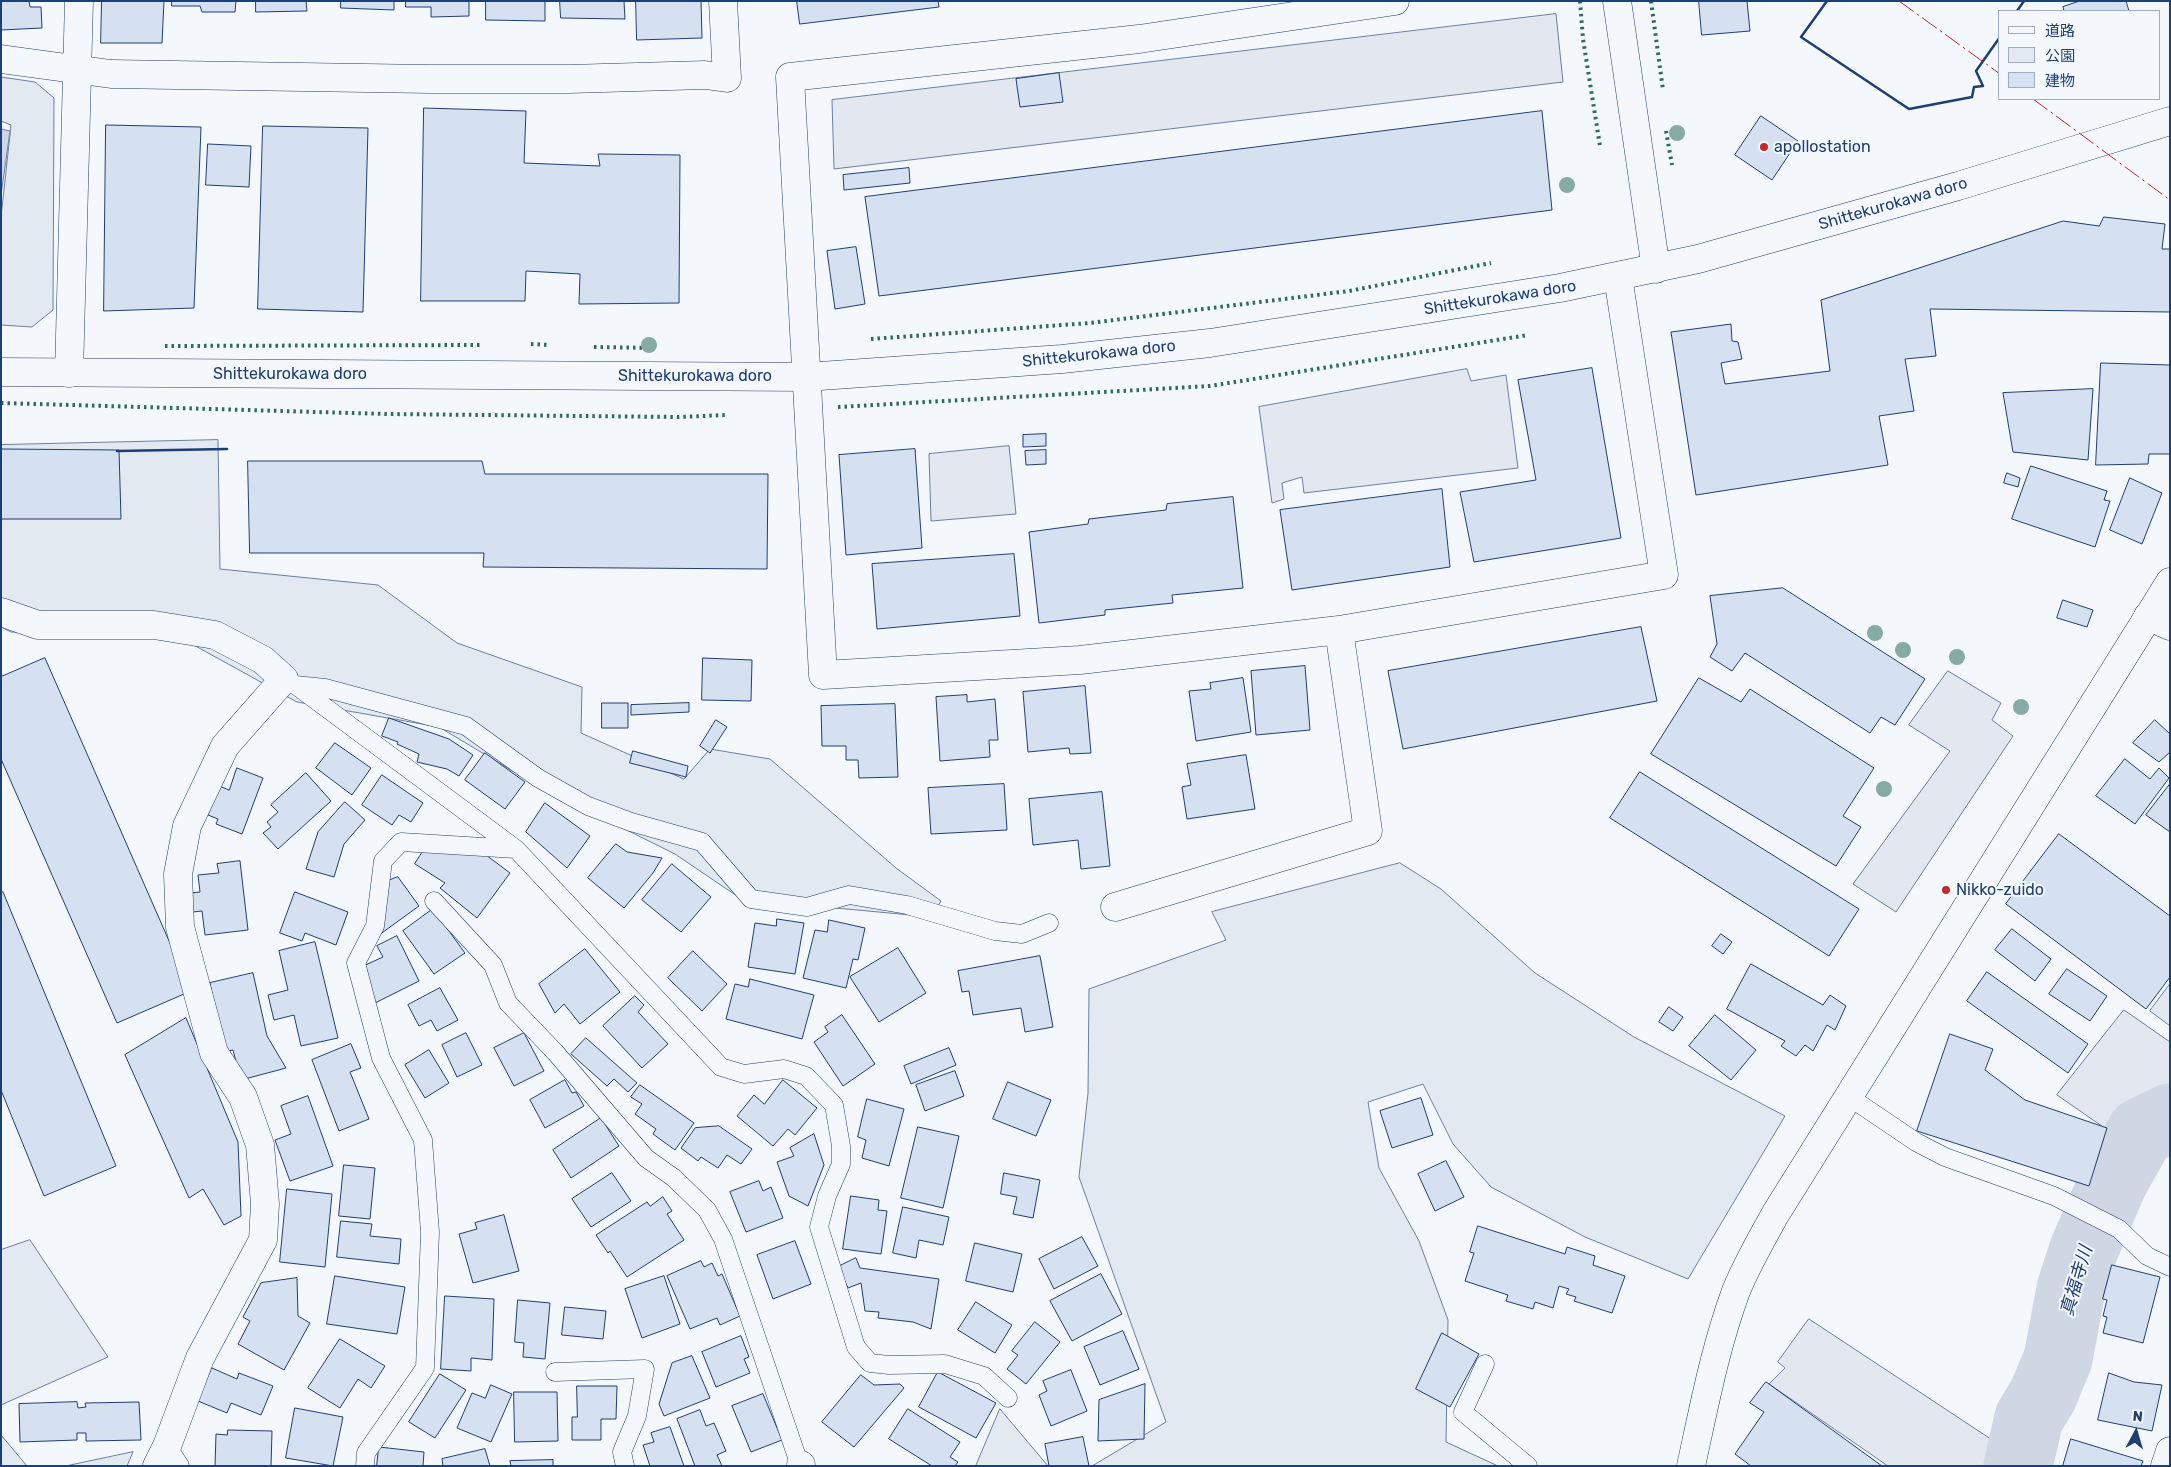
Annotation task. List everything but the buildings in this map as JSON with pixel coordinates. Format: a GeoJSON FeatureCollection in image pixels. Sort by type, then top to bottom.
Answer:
{"type":"FeatureCollection","features":[{"type":"Feature","properties":{"kind":"street"},"geometry":{"type":"LineString","coordinates":[[69,373],[79,1]]}},
{"type":"Feature","properties":{"kind":"street"},"geometry":{"type":"LineString","coordinates":[[1,59],[111,74],[570,79],[705,75],[727,78],[723,1]]}},
{"type":"Feature","properties":{"kind":"street"},"geometry":{"type":"LineString","coordinates":[[1394,1],[1139,39],[790,77],[823,675],[1080,660],[1339,630],[1664,575],[1618,277]]}},
{"type":"Feature","properties":{"kind":"street"},"geometry":{"type":"LineString","coordinates":[[1617,1],[1656,269]]}},
{"type":"Feature","properties":{"kind":"street","name":"Shittekurokawa doro"},"geometry":{"type":"LineString","coordinates":[[1,372],[806,377],[1062,359],[1210,343],[1560,288],[1656,269],[1707,257],[1958,186],[2170,120]]}},
{"type":"Feature","properties":{"kind":"street"},"geometry":{"type":"LineString","coordinates":[[1692,1466],[1712,1370],[1736,1293],[1746,1269],[1776,1212],[1848,1096],[2159,621],[2170,582]]}},
{"type":"Feature","properties":{"kind":"street"},"geometry":{"type":"LineString","coordinates":[[1,612],[38,625],[154,624],[215,635],[263,660],[289,682],[225,746],[187,826],[178,874],[180,927],[214,1053],[243,1097],[260,1145],[265,1204],[263,1240],[200,1358],[168,1459]]}},
{"type":"Feature","properties":{"kind":"street"},"geometry":{"type":"LineString","coordinates":[[1115,906],[1368,831],[1339,630]]}},
{"type":"Feature","properties":{"kind":"street"},"geometry":{"type":"LineString","coordinates":[[2165,1466],[2170,1450]]}},
{"type":"Feature","properties":{"kind":"lane"},"geometry":{"type":"LineString","coordinates":[[289,682],[516,850],[721,1067],[744,1074],[784,1069],[806,1076],[834,1105],[841,1146],[841,1164],[820,1217],[820,1235],[856,1347],[870,1363],[889,1366],[945,1364],[984,1376],[1008,1398]]}},
{"type":"Feature","properties":{"kind":"lane"},"geometry":{"type":"LineString","coordinates":[[289,682],[325,688],[466,726],[538,778],[588,806],[631,822],[702,842],[751,899],[807,907],[850,895],[907,905],[995,931],[1022,934],[1049,923]]}},
{"type":"Feature","properties":{"kind":"lane"},"geometry":{"type":"LineString","coordinates":[[364,1466],[366,1453],[426,1368],[430,1232],[423,1140],[381,1058],[356,963],[375,926],[382,860],[401,842],[516,850]]}},
{"type":"Feature","properties":{"kind":"lane"},"geometry":{"type":"LineString","coordinates":[[434,901],[493,965],[508,1003],[555,1052],[646,1158],[674,1178],[707,1210],[723,1238],[801,1466]]}},
{"type":"Feature","properties":{"kind":"lane"},"geometry":{"type":"LineString","coordinates":[[1848,1096],[1916,1142],[1945,1157],[2054,1196],[2119,1229],[2147,1256],[2170,1267]]}},
{"type":"Feature","properties":{"kind":"lane"},"geometry":{"type":"LineString","coordinates":[[1485,1364],[1463,1412],[1528,1466]]}},
{"type":"Feature","properties":{"kind":"lane"},"geometry":{"type":"LineString","coordinates":[[555,1372],[646,1369],[637,1416],[622,1452],[625,1466]]}},
{"type":"Feature","properties":{"kind":"green space"},"geometry":{"type":"Polygon","coordinates":[[[1,77],[35,82],[54,98],[53,310],[32,327],[1,325],[1,217],[11,125],[1,121],[1,77]]]}},
{"type":"Feature","properties":{"kind":"green space"},"geometry":{"type":"Polygon","coordinates":[[[218,440],[220,569],[378,585],[457,643],[582,687],[581,733],[684,779],[710,749],[770,759],[896,868],[941,901],[932,917],[793,904],[734,894],[675,854],[536,785],[439,727],[297,702],[181,638],[11,632],[1,627],[1,445],[218,440]]]}},
{"type":"Feature","properties":{"kind":"green space"},"geometry":{"type":"Polygon","coordinates":[[[1400,863],[1441,889],[1535,973],[1634,1037],[1785,1116],[1688,1279],[1585,1237],[1491,1187],[1453,1144],[1423,1084],[1368,1102],[1379,1168],[1419,1241],[1448,1320],[1446,1442],[1498,1466],[1092,1466],[1166,1422],[1079,1177],[1088,1093],[1089,989],[1226,940],[1212,912],[1400,863]]]}},
{"type":"Feature","properties":{"kind":"green space"},"geometry":{"type":"Polygon","coordinates":[[[30,1240],[108,1357],[1,1405],[1,1250],[30,1240]]]}},
{"type":"Feature","properties":{"kind":"green space"},"geometry":{"type":"Polygon","coordinates":[[[1000,1409],[1048,1466],[976,1466],[1000,1409]]]}},
{"type":"Feature","properties":{"kind":"green space"},"geometry":{"type":"Polygon","coordinates":[[[1,1435],[27,1466],[1,1466],[1,1435]]]}},
{"type":"Feature","properties":{"kind":"green space"},"geometry":{"type":"Polygon","coordinates":[[[133,1452],[127,1466],[66,1466],[133,1452]]]}},
{"type":"Feature","properties":{"kind":"shaded area"},"geometry":{"type":"Polygon","coordinates":[[[1556,14],[1563,82],[834,169],[832,100],[1556,14]]]}},
{"type":"Feature","properties":{"kind":"shaded area"},"geometry":{"type":"Polygon","coordinates":[[[1,129],[10,131],[1,195],[1,129]]]}},
{"type":"Feature","properties":{"kind":"shaded area"},"geometry":{"type":"Polygon","coordinates":[[[1467,369],[1471,381],[1506,375],[1518,468],[1304,493],[1302,477],[1282,483],[1284,499],[1272,503],[1259,407],[1467,369]]]}},
{"type":"Feature","properties":{"kind":"shaded area"},"geometry":{"type":"Polygon","coordinates":[[[1009,446],[1016,514],[931,521],[929,454],[1009,446]]]}},
{"type":"Feature","properties":{"kind":"shaded area"},"geometry":{"type":"Polygon","coordinates":[[[1948,671],[2001,703],[1992,720],[2013,736],[1896,912],[1853,884],[1950,751],[1909,725],[1948,671]]]}},
{"type":"Feature","properties":{"kind":"shaded area"},"geometry":{"type":"Polygon","coordinates":[[[2170,984],[2170,1026],[2150,1011],[2170,984]]]}},
{"type":"Feature","properties":{"kind":"shaded area"},"geometry":{"type":"Polygon","coordinates":[[[2124,1010],[2170,1042],[2170,1103],[2160,1103],[2122,1140],[2057,1095],[2124,1010]]]}},
{"type":"Feature","properties":{"kind":"shaded area"},"geometry":{"type":"Polygon","coordinates":[[[1809,1319],[2009,1451],[2002,1466],[1888,1466],[1769,1384],[1785,1368],[1778,1362],[1809,1319]]]}},
{"type":"Feature","properties":{"kind":"waterway","name":"真福寺川"},"geometry":{"type":"LineString","coordinates":[[2018,1466],[2029,1418],[2043,1395],[2058,1359],[2071,1289],[2084,1249],[2114,1180],[2141,1132],[2170,1118]]}},
{"type":"Feature","properties":{"kind":"hedge"},"geometry":{"type":"LineString","coordinates":[[1580,1],[1583,39],[1600,146]]}},
{"type":"Feature","properties":{"kind":"hedge"},"geometry":{"type":"LineString","coordinates":[[1651,1],[1663,90]]}},
{"type":"Feature","properties":{"kind":"hedge"},"geometry":{"type":"LineString","coordinates":[[1666,131],[1672,165]]}},
{"type":"Feature","properties":{"kind":"hedge"},"geometry":{"type":"LineString","coordinates":[[871,339],[1090,323],[1349,291],[1491,263]]}},
{"type":"Feature","properties":{"kind":"hedge"},"geometry":{"type":"LineString","coordinates":[[838,407],[1210,386],[1528,335]]}},
{"type":"Feature","properties":{"kind":"hedge"},"geometry":{"type":"LineString","coordinates":[[531,344],[550,345]]}},
{"type":"Feature","properties":{"kind":"hedge"},"geometry":{"type":"LineString","coordinates":[[165,346],[481,345]]}},
{"type":"Feature","properties":{"kind":"hedge"},"geometry":{"type":"LineString","coordinates":[[594,347],[658,348]]}},
{"type":"Feature","properties":{"kind":"hedge"},"geometry":{"type":"LineString","coordinates":[[1,403],[387,414],[679,417],[726,415]]}},
{"type":"Feature","properties":{"kind":"wall"},"geometry":{"type":"LineString","coordinates":[[1827,1],[1801,37],[1909,109],[1972,97],[1974,87],[1983,86],[1976,71],[1998,40]]}},
{"type":"Feature","properties":{"kind":"wall"},"geometry":{"type":"LineString","coordinates":[[2018,10],[2024,1]]}},
{"type":"Feature","properties":{"kind":"wall"},"geometry":{"type":"LineString","coordinates":[[117,451],[227,449]]}},
{"type":"Feature","properties":{"kind":"power"},"geometry":{"type":"LineString","coordinates":[[1899,1],[1998,73]]}},
{"type":"Feature","properties":{"kind":"power"},"geometry":{"type":"LineString","coordinates":[[2034,100],[2170,200]]}},
{"type":"Feature","properties":{"kind":"place","name":"apollostation"},"geometry":{"type":"Point","coordinates":[1764,147]}},
{"type":"Feature","properties":{"kind":"place","name":"Nikko-zuido"},"geometry":{"type":"Point","coordinates":[1946,890]}}]}
